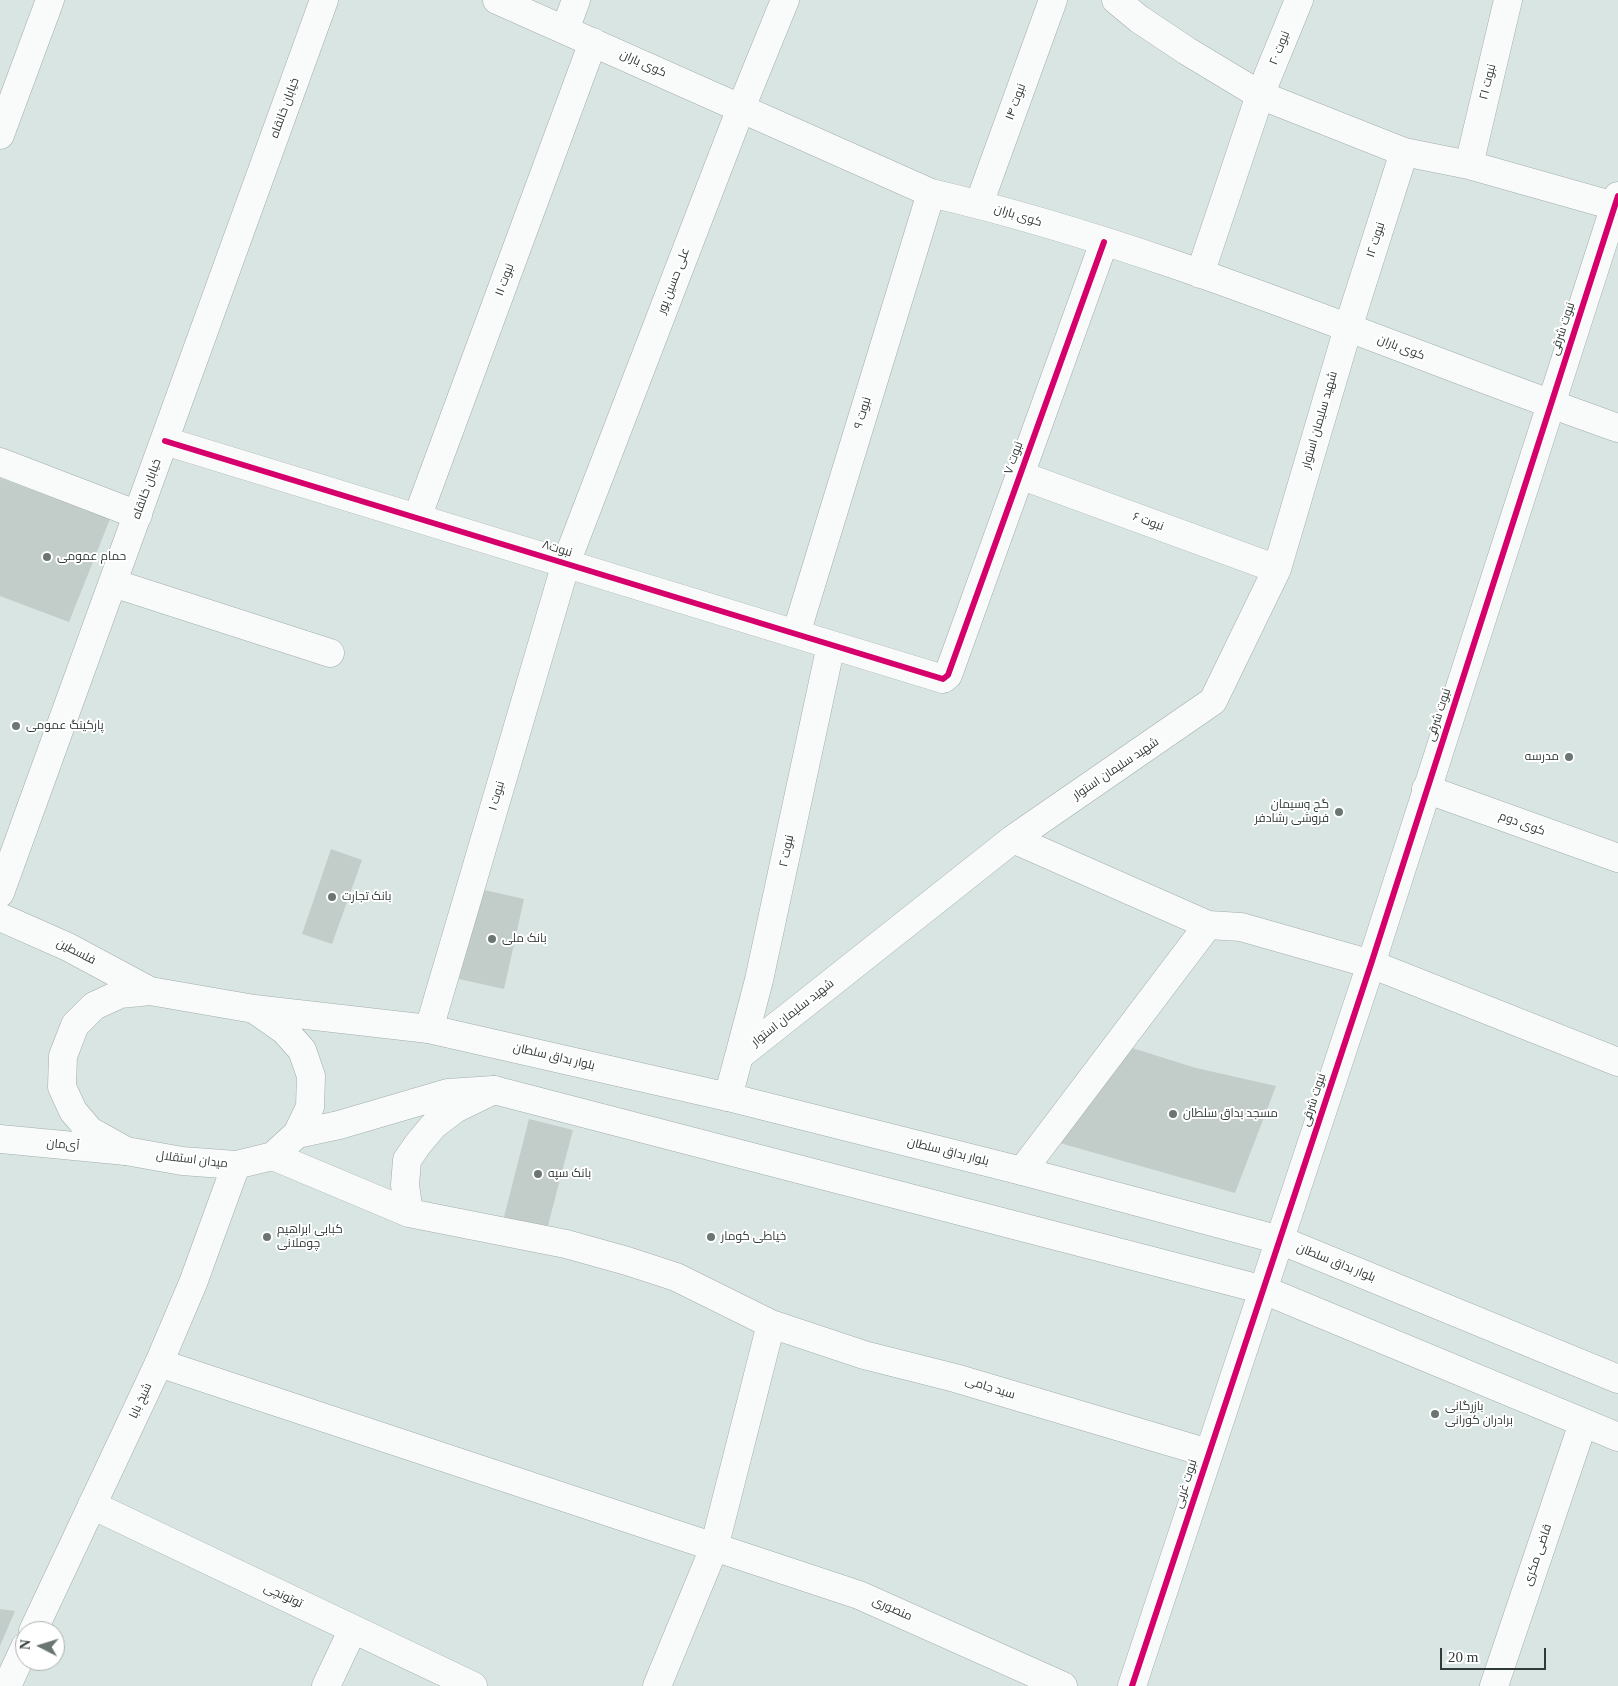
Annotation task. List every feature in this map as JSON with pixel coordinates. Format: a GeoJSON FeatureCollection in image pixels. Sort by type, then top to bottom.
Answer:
{"type":"FeatureCollection","features":[{"type":"Feature","properties":{"kind":"street"},"geometry":{"type":"LineString","coordinates":[[0,135],[50,0]]}},
{"type":"Feature","properties":{"kind":"street","name":"خیابان خانقاه"},"geometry":{"type":"LineString","coordinates":[[0,893],[324,0]]}},
{"type":"Feature","properties":{"kind":"street","name":"کوی باران"},"geometry":{"type":"LineString","coordinates":[[497,0],[931,193],[979,204],[1104,242],[1200,274],[1618,428]]}},
{"type":"Feature","properties":{"kind":"street"},"geometry":{"type":"LineString","coordinates":[[565,30],[576,0]]}},
{"type":"Feature","properties":{"kind":"street","name":"علی حسین پور"},"geometry":{"type":"LineString","coordinates":[[566,563],[741,108],[785,0]]}},
{"type":"Feature","properties":{"kind":"street","name":"نبوت ۱۴"},"geometry":{"type":"LineString","coordinates":[[979,204],[1053,0]]}},
{"type":"Feature","properties":{"kind":"street"},"geometry":{"type":"LineString","coordinates":[[1116,0],[1139,19],[1187,52],[1260,95],[1404,152],[1469,165],[1617,203]]}},
{"type":"Feature","properties":{"kind":"street","name":"نبوت ۲۰"},"geometry":{"type":"LineString","coordinates":[[1200,274],[1260,95],[1299,0]]}},
{"type":"Feature","properties":{"kind":"street","name":"نبوت ۲۱"},"geometry":{"type":"LineString","coordinates":[[1469,165],[1508,0]]}},
{"type":"Feature","properties":{"kind":"street","name":"نبوت ۱۱"},"geometry":{"type":"LineString","coordinates":[[417,518],[593,42]]}},
{"type":"Feature","properties":{"kind":"street","name":"نبوت ۱۲"},"geometry":{"type":"LineString","coordinates":[[1348,328],[1404,152]]}},
{"type":"Feature","properties":{"kind":"street","name":"نبوت ۹"},"geometry":{"type":"LineString","coordinates":[[796,634],[931,193]]}},
{"type":"Feature","properties":{"kind":"street","name":"نبوت شرقی"},"geometry":{"type":"LineString","coordinates":[[1264,1290],[1371,964],[1550,404],[1617,203]]}},
{"type":"Feature","properties":{"kind":"street","name":"نبوت ۷"},"geometry":{"type":"LineString","coordinates":[[943,679],[948,675],[1104,242]]}},
{"type":"Feature","properties":{"kind":"street","name":"شهید سلیمان استوار"},"geometry":{"type":"LineString","coordinates":[[728,1097],[739,1056],[1013,839],[1213,701],[1276,569],[1348,328]]}},
{"type":"Feature","properties":{"kind":"street","name":"نبوت۸"},"geometry":{"type":"LineString","coordinates":[[165,441],[943,679]]}},
{"type":"Feature","properties":{"kind":"street"},"geometry":{"type":"LineString","coordinates":[[0,462],[138,515]]}},
{"type":"Feature","properties":{"kind":"street","name":"نبوت ۶"},"geometry":{"type":"LineString","coordinates":[[1020,475],[1276,569]]}},
{"type":"Feature","properties":{"kind":"street","name":"نبوت ۱"},"geometry":{"type":"LineString","coordinates":[[429,1029],[566,563]]}},
{"type":"Feature","properties":{"kind":"street"},"geometry":{"type":"LineString","coordinates":[[113,583],[330,653]]}},
{"type":"Feature","properties":{"kind":"street","name":"نبوت ۲"},"geometry":{"type":"LineString","coordinates":[[739,1056],[759,980],[831,644]]}},
{"type":"Feature","properties":{"kind":"street","name":"کوی دوم"},"geometry":{"type":"LineString","coordinates":[[1426,789],[1618,858]]}},
{"type":"Feature","properties":{"kind":"street"},"geometry":{"type":"LineString","coordinates":[[1013,839],[1208,925],[1241,927],[1371,964],[1618,1062]]}},
{"type":"Feature","properties":{"kind":"street","name":"فلسطین"},"geometry":{"type":"LineString","coordinates":[[0,917],[68,947],[150,990]]}},
{"type":"Feature","properties":{"kind":"street"},"geometry":{"type":"LineString","coordinates":[[1022,1171],[1208,925]]}},
{"type":"Feature","properties":{"kind":"street","name":"میدان استقلال"},"geometry":{"type":"LineString","coordinates":[[150,990],[254,1009],[284,1030],[302,1050],[311,1076],[310,1107],[297,1134],[273,1156],[236,1166],[182,1161],[126,1151],[90,1131],[73,1111],[62,1087],[63,1056],[75,1025],[94,1006],[120,994],[150,990]]}},
{"type":"Feature","properties":{"kind":"street","name":"بلوار بداق سلطان"},"geometry":{"type":"LineString","coordinates":[[254,1009],[429,1029],[728,1097],[1022,1171],[1280,1240],[1618,1379]]}},
{"type":"Feature","properties":{"kind":"street"},"geometry":{"type":"LineString","coordinates":[[297,1134],[339,1125],[448,1094],[494,1090],[1264,1290],[1618,1438]]}},
{"type":"Feature","properties":{"kind":"street"},"geometry":{"type":"LineString","coordinates":[[409,1213],[405,1184],[407,1160],[418,1144],[434,1125],[455,1109],[494,1090]]}},
{"type":"Feature","properties":{"kind":"street","name":"آی‌مان"},"geometry":{"type":"LineString","coordinates":[[0,1139],[126,1151]]}},
{"type":"Feature","properties":{"kind":"street","name":"سید جامی"},"geometry":{"type":"LineString","coordinates":[[273,1156],[409,1213],[566,1244],[626,1261],[676,1277],[771,1324],[864,1355],[955,1378],[1208,1453]]}},
{"type":"Feature","properties":{"kind":"street","name":"شیخ بابا"},"geometry":{"type":"LineString","coordinates":[[38,1621],[159,1363],[193,1283],[236,1166]]}},
{"type":"Feature","properties":{"kind":"street","name":"نبوت غربی"},"geometry":{"type":"LineString","coordinates":[[1132,1686],[1208,1453],[1264,1290]]}},
{"type":"Feature","properties":{"kind":"street"},"geometry":{"type":"LineString","coordinates":[[657,1686],[714,1548],[771,1324]]}},
{"type":"Feature","properties":{"kind":"street","name":"منصوری"},"geometry":{"type":"LineString","coordinates":[[159,1363],[859,1595],[1063,1686]]}},
{"type":"Feature","properties":{"kind":"street","name":"قاضی مکری"},"geometry":{"type":"LineString","coordinates":[[1494,1686],[1583,1423]]}},
{"type":"Feature","properties":{"kind":"street","name":"توتونچی"},"geometry":{"type":"LineString","coordinates":[[92,1505],[473,1686]]}},
{"type":"Feature","properties":{"kind":"street"},"geometry":{"type":"LineString","coordinates":[[326,1686],[353,1629]]}},
{"type":"Feature","properties":{"kind":"street"},"geometry":{"type":"LineString","coordinates":[[7,1686],[15,1669]]}},
{"type":"Feature","properties":{"kind":"building","name":"حمام عمومی"},"geometry":{"type":"Polygon","coordinates":[[[0,478],[110,519],[69,622],[0,596],[0,478]]]}},
{"type":"Feature","properties":{"kind":"building","name":"بانک تجارت"},"geometry":{"type":"Polygon","coordinates":[[[331,849],[362,860],[332,944],[302,934],[331,849]]]}},
{"type":"Feature","properties":{"kind":"building","name":"بانک ملی"},"geometry":{"type":"Polygon","coordinates":[[[480,889],[524,899],[504,989],[459,979],[480,889]]]}},
{"type":"Feature","properties":{"kind":"building","name":"مسجد بداق سلطان"},"geometry":{"type":"Polygon","coordinates":[[[1129,1047],[1196,1068],[1276,1086],[1235,1193],[1060,1143],[1129,1047]]]}},
{"type":"Feature","properties":{"kind":"building","name":"بانک سپه"},"geometry":{"type":"Polygon","coordinates":[[[529,1119],[573,1130],[547,1229],[504,1217],[529,1119]]]}},
{"type":"Feature","properties":{"kind":"building"},"geometry":{"type":"Polygon","coordinates":[[[0,1609],[15,1611],[0,1646],[0,1609]]]}},
{"type":"Feature","properties":{"kind":"cycle path"},"geometry":{"type":"LineString","coordinates":[[1132,1686],[1371,964],[1618,196]]}},
{"type":"Feature","properties":{"kind":"cycle path"},"geometry":{"type":"LineString","coordinates":[[165,441],[943,679],[948,675],[1104,242]]}},
{"type":"Feature","properties":{"kind":"place","name":"حمام عمومی"},"geometry":{"type":"Point","coordinates":[47,557]}},
{"type":"Feature","properties":{"kind":"place","name":"پارکینگ عمومی"},"geometry":{"type":"Point","coordinates":[16,726]}},
{"type":"Feature","properties":{"kind":"place","name":"مدرسه"},"geometry":{"type":"Point","coordinates":[1569,757]}},
{"type":"Feature","properties":{"kind":"place","name":"گچ وسیمان فروشی رشادفر"},"geometry":{"type":"Point","coordinates":[1339,812]}},
{"type":"Feature","properties":{"kind":"place","name":"بانک تجارت"},"geometry":{"type":"Point","coordinates":[332,897]}},
{"type":"Feature","properties":{"kind":"place","name":"بانک ملی"},"geometry":{"type":"Point","coordinates":[492,939]}},
{"type":"Feature","properties":{"kind":"place","name":"مسجد بداق سلطان"},"geometry":{"type":"Point","coordinates":[1173,1114]}},
{"type":"Feature","properties":{"kind":"place","name":"بانک سپه"},"geometry":{"type":"Point","coordinates":[538,1174]}},
{"type":"Feature","properties":{"kind":"place","name":"کبابی ابراهیم چوملانی"},"geometry":{"type":"Point","coordinates":[267,1237]}},
{"type":"Feature","properties":{"kind":"place","name":"خیاطی کومار"},"geometry":{"type":"Point","coordinates":[711,1237]}},
{"type":"Feature","properties":{"kind":"place","name":"بازرگانی برادران کورانی"},"geometry":{"type":"Point","coordinates":[1435,1414]}}]}
